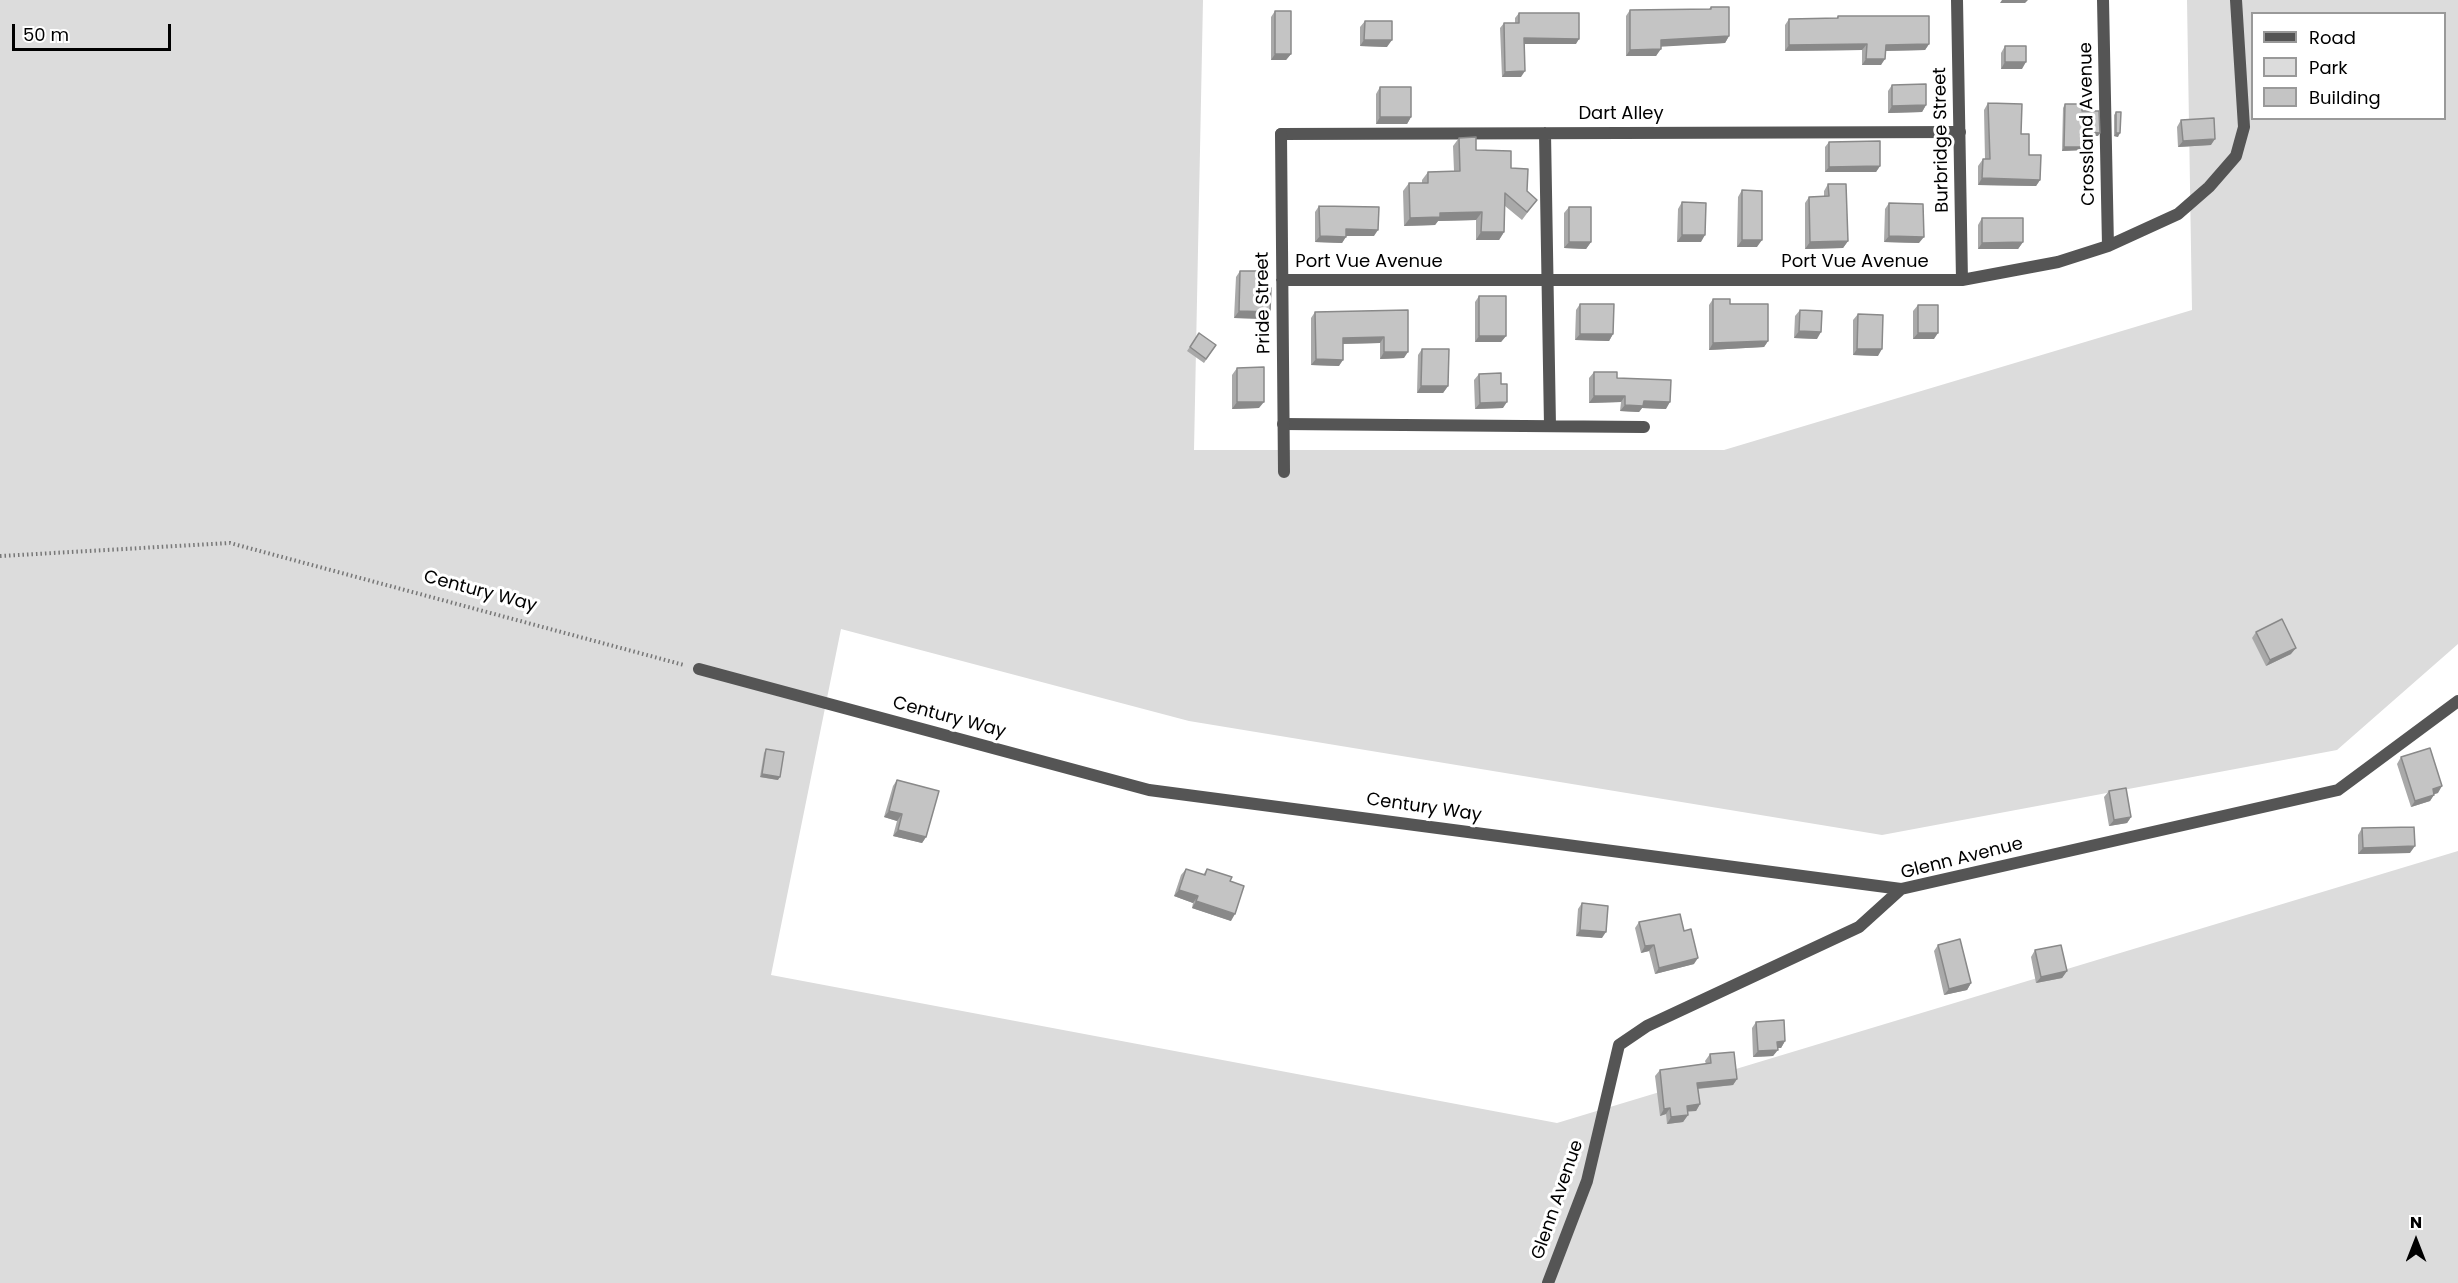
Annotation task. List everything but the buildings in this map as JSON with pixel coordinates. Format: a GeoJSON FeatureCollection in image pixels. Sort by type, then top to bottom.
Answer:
{"type":"FeatureCollection","features":[{"type":"Feature","properties":{"kind":"street","name":"Burbridge Street"},"geometry":{"type":"LineString","coordinates":[[1957,0],[1962,280]]}},
{"type":"Feature","properties":{"kind":"street","name":"Crossland Avenue"},"geometry":{"type":"LineString","coordinates":[[2103,0],[2108,246]]}},
{"type":"Feature","properties":{"kind":"street","name":"Port Vue Avenue"},"geometry":{"type":"LineString","coordinates":[[1282,280],[1962,280],[2058,262],[2108,246],[2178,214],[2209,187],[2236,156],[2244,127],[2236,0]]}},
{"type":"Feature","properties":{"kind":"street","name":"Dart Alley"},"geometry":{"type":"LineString","coordinates":[[1281,134],[1960,132]]}},
{"type":"Feature","properties":{"kind":"street"},"geometry":{"type":"LineString","coordinates":[[1545,133],[1550,426]]}},
{"type":"Feature","properties":{"kind":"street","name":"Pride Street"},"geometry":{"type":"LineString","coordinates":[[1281,134],[1284,472]]}},
{"type":"Feature","properties":{"kind":"street"},"geometry":{"type":"LineString","coordinates":[[1283,424],[1644,427]]}},
{"type":"Feature","properties":{"kind":"street","name":"Century Way"},"geometry":{"type":"LineString","coordinates":[[699,669],[1149,790],[1901,889]]}},
{"type":"Feature","properties":{"kind":"street","name":"Glenn Avenue"},"geometry":{"type":"LineString","coordinates":[[1548,1283],[1587,1181],[1619,1045],[1647,1026],[1859,927],[1901,889],[2337,790],[2458,701]]}},
{"type":"Feature","properties":{"kind":"path","name":"Century Way"},"geometry":{"type":"LineString","coordinates":[[0,556],[230,543],[699,669]]}},
{"type":"Feature","properties":{"kind":"green space"},"geometry":{"type":"Polygon","coordinates":[[[0,0],[1203,0],[1194,450],[1724,450],[2192,310],[2187,0],[2458,0],[2458,644],[2337,750],[1882,835],[1189,721],[841,629],[771,975],[1557,1123],[2458,851],[2458,1283],[0,1283],[0,0]]]}}]}
